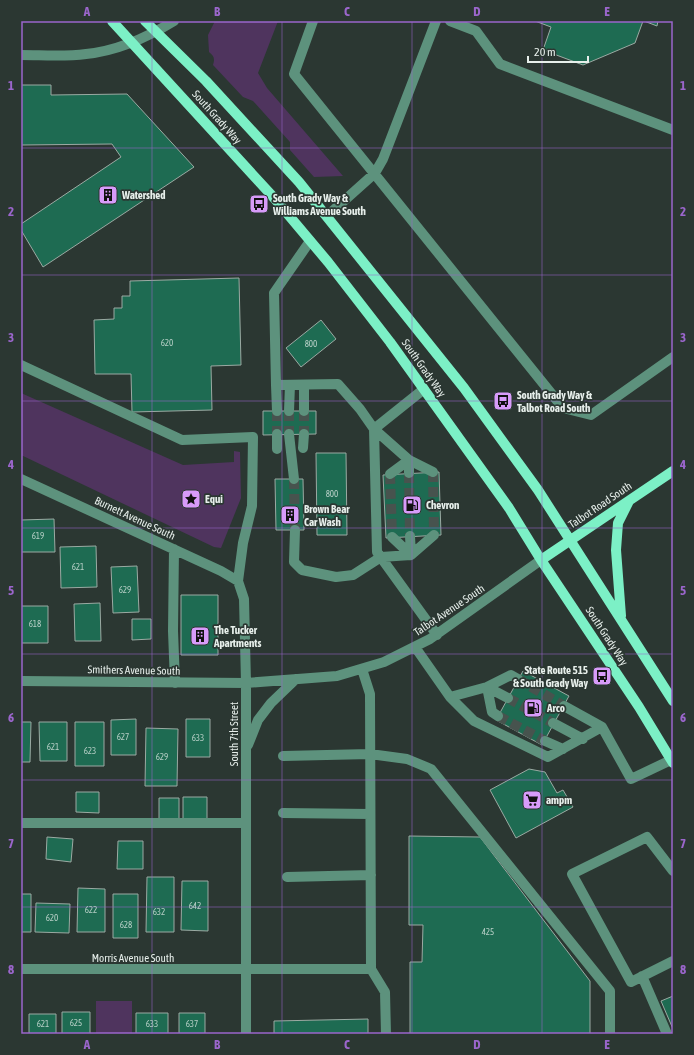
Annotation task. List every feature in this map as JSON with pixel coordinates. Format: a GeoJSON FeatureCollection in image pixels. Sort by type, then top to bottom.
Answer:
{"type":"FeatureCollection","features":[{"type":"Feature","properties":{"kind":"main road","name":"South Grady Way"},"geometry":{"type":"LineString","coordinates":[[112,21],[243,164],[310,241],[390,342],[509,508],[541,560],[639,707],[672,761]]}},
{"type":"Feature","properties":{"kind":"main road","name":"South Grady Way"},"geometry":{"type":"LineString","coordinates":[[145,21],[206,81],[299,182],[468,393],[529,475],[673,701]]}},
{"type":"Feature","properties":{"kind":"main road","name":"Talbot Road South"},"geometry":{"type":"LineString","coordinates":[[541,560],[673,471]]}},
{"type":"Feature","properties":{"kind":"main road"},"geometry":{"type":"LineString","coordinates":[[621,618],[616,550],[618,523],[630,499]]}},
{"type":"Feature","properties":{"kind":"street"},"geometry":{"type":"LineString","coordinates":[[21,55],[86,54],[132,42],[156,32],[174,21]]}},
{"type":"Feature","properties":{"kind":"street"},"geometry":{"type":"LineString","coordinates":[[313,21],[294,74],[376,173],[563,408],[591,415],[673,357]]}},
{"type":"Feature","properties":{"kind":"street"},"geometry":{"type":"LineString","coordinates":[[327,216],[376,173],[384,159],[436,21]]}},
{"type":"Feature","properties":{"kind":"street"},"geometry":{"type":"LineString","coordinates":[[450,21],[476,31],[500,64],[673,130]]}},
{"type":"Feature","properties":{"kind":"street"},"geometry":{"type":"LineString","coordinates":[[277,411],[274,293],[310,241]]}},
{"type":"Feature","properties":{"kind":"street","name":"South 7th Street"},"geometry":{"type":"LineString","coordinates":[[21,365],[182,440],[253,437],[252,506],[243,543],[238,581],[244,599],[246,684],[246,1034]]}},
{"type":"Feature","properties":{"kind":"street"},"geometry":{"type":"LineString","coordinates":[[276,385],[338,384],[360,409],[374,429],[409,460],[433,472]]}},
{"type":"Feature","properties":{"kind":"street"},"geometry":{"type":"LineString","coordinates":[[289,411],[290,385]]}},
{"type":"Feature","properties":{"kind":"street"},"geometry":{"type":"LineString","coordinates":[[304,385],[304,411]]}},
{"type":"Feature","properties":{"kind":"street"},"geometry":{"type":"LineString","coordinates":[[374,429],[424,389]]}},
{"type":"Feature","properties":{"kind":"street"},"geometry":{"type":"LineString","coordinates":[[374,429],[378,552],[437,634]]}},
{"type":"Feature","properties":{"kind":"street"},"geometry":{"type":"LineString","coordinates":[[277,434],[277,450]]}},
{"type":"Feature","properties":{"kind":"street"},"geometry":{"type":"LineString","coordinates":[[289,434],[294,479]]}},
{"type":"Feature","properties":{"kind":"street"},"geometry":{"type":"LineString","coordinates":[[303,448],[304,434]]}},
{"type":"Feature","properties":{"kind":"street"},"geometry":{"type":"LineString","coordinates":[[409,460],[409,473]]}},
{"type":"Feature","properties":{"kind":"street"},"geometry":{"type":"LineString","coordinates":[[390,474],[409,460]]}},
{"type":"Feature","properties":{"kind":"street","name":"Burnett Avenue South"},"geometry":{"type":"LineString","coordinates":[[21,479],[221,571],[238,581]]}},
{"type":"Feature","properties":{"kind":"street"},"geometry":{"type":"LineString","coordinates":[[295,530],[294,562],[302,570],[336,577],[353,575],[381,557],[411,555],[434,535]]}},
{"type":"Feature","properties":{"kind":"street"},"geometry":{"type":"LineString","coordinates":[[410,536],[411,555]]}},
{"type":"Feature","properties":{"kind":"street"},"geometry":{"type":"LineString","coordinates":[[392,537],[411,555]]}},
{"type":"Feature","properties":{"kind":"street"},"geometry":{"type":"LineString","coordinates":[[174,549],[173,631],[175,682]]}},
{"type":"Feature","properties":{"kind":"street","name":"Talbot Avenue South"},"geometry":{"type":"LineString","coordinates":[[246,684],[337,676],[384,662],[415,647],[437,634],[541,560]]}},
{"type":"Feature","properties":{"kind":"street"},"geometry":{"type":"LineString","coordinates":[[415,647],[450,696],[474,721],[548,757],[583,739],[602,727]]}},
{"type":"Feature","properties":{"kind":"street"},"geometry":{"type":"LineString","coordinates":[[362,669],[370,694],[371,969],[385,992],[386,1034]]}},
{"type":"Feature","properties":{"kind":"street"},"geometry":{"type":"LineString","coordinates":[[450,696],[486,687],[512,675],[518,679]]}},
{"type":"Feature","properties":{"kind":"street"},"geometry":{"type":"LineString","coordinates":[[246,751],[258,720],[271,703],[296,679]]}},
{"type":"Feature","properties":{"kind":"street","name":"Smithers Avenue South"},"geometry":{"type":"LineString","coordinates":[[21,681],[246,684]]}},
{"type":"Feature","properties":{"kind":"street"},"geometry":{"type":"LineString","coordinates":[[486,687],[508,698]]}},
{"type":"Feature","properties":{"kind":"street"},"geometry":{"type":"LineString","coordinates":[[486,687],[492,712],[498,716]]}},
{"type":"Feature","properties":{"kind":"street"},"geometry":{"type":"LineString","coordinates":[[564,706],[602,727],[632,779],[672,761]]}},
{"type":"Feature","properties":{"kind":"street"},"geometry":{"type":"LineString","coordinates":[[553,723],[583,739]]}},
{"type":"Feature","properties":{"kind":"street"},"geometry":{"type":"LineString","coordinates":[[545,741],[563,750]]}},
{"type":"Feature","properties":{"kind":"street"},"geometry":{"type":"LineString","coordinates":[[283,756],[370,754],[407,759],[431,769],[610,991],[610,1034]]}},
{"type":"Feature","properties":{"kind":"street"},"geometry":{"type":"LineString","coordinates":[[283,813],[370,814]]}},
{"type":"Feature","properties":{"kind":"street"},"geometry":{"type":"LineString","coordinates":[[21,823],[246,823]]}},
{"type":"Feature","properties":{"kind":"street"},"geometry":{"type":"LineString","coordinates":[[673,871],[647,837],[572,874],[631,982],[673,961]]}},
{"type":"Feature","properties":{"kind":"street"},"geometry":{"type":"LineString","coordinates":[[287,877],[371,875]]}},
{"type":"Feature","properties":{"kind":"street","name":"Morris Avenue South"},"geometry":{"type":"LineString","coordinates":[[21,969],[371,969]]}},
{"type":"Feature","properties":{"kind":"street"},"geometry":{"type":"LineString","coordinates":[[642,976],[667,1034]]}},
{"type":"Feature","properties":{"kind":"shaded area"},"geometry":{"type":"Polygon","coordinates":[[[215,21],[278,21],[258,73],[267,88],[343,176],[314,177],[290,150],[290,142],[253,101],[243,97],[213,65],[214,59],[209,52],[208,35],[215,21]]]}},
{"type":"Feature","properties":{"kind":"shaded area"},"geometry":{"type":"Polygon","coordinates":[[[21,393],[183,465],[234,462],[234,451],[240,452],[241,498],[221,548],[214,547],[21,455],[21,393]]]}},
{"type":"Feature","properties":{"kind":"shaded area"},"geometry":{"type":"Polygon","coordinates":[[[96,1001],[132,1001],[132,1034],[96,1034],[96,1001]]]}},
{"type":"Feature","properties":{"kind":"building"},"geometry":{"type":"Polygon","coordinates":[[[535,21],[643,21],[635,43],[583,65],[543,50],[551,27],[535,21]]]}},
{"type":"Feature","properties":{"kind":"building"},"geometry":{"type":"Polygon","coordinates":[[[644,21],[658,21],[657,26],[644,21]]]}},
{"type":"Feature","properties":{"kind":"building","name":"Watershed"},"geometry":{"type":"Polygon","coordinates":[[[21,85],[51,85],[51,95],[127,94],[194,167],[43,267],[21,230],[21,224],[121,157],[112,144],[21,145],[21,85]]]}},
{"type":"Feature","properties":{"kind":"building"},"geometry":{"type":"Polygon","coordinates":[[[239,278],[241,365],[211,366],[212,410],[132,412],[131,374],[95,374],[94,320],[114,319],[114,308],[122,308],[122,296],[130,296],[130,281],[239,278]]]}},
{"type":"Feature","properties":{"kind":"building"},"geometry":{"type":"Polygon","coordinates":[[[321,320],[336,339],[301,367],[286,348],[321,320]]]}},
{"type":"Feature","properties":{"kind":"building"},"geometry":{"type":"Polygon","coordinates":[[[505,401],[510,407],[506,410],[501,405],[505,401]]]}},
{"type":"Feature","properties":{"kind":"building"},"geometry":{"type":"Polygon","coordinates":[[[263,411],[316,411],[316,434],[263,435],[263,411]]]}},
{"type":"Feature","properties":{"kind":"building"},"geometry":{"type":"Polygon","coordinates":[[[316,453],[346,453],[347,535],[317,535],[316,453]]]}},
{"type":"Feature","properties":{"kind":"building","name":"Chevron"},"geometry":{"type":"Polygon","coordinates":[[[439,472],[441,535],[386,538],[383,475],[439,472]]]}},
{"type":"Feature","properties":{"kind":"building","name":"Brown Bear Car Wash"},"geometry":{"type":"Polygon","coordinates":[[[275,479],[303,479],[304,530],[276,530],[275,479]]]}},
{"type":"Feature","properties":{"kind":"building"},"geometry":{"type":"Polygon","coordinates":[[[54,519],[55,552],[21,552],[21,520],[54,519]]]}},
{"type":"Feature","properties":{"kind":"building"},"geometry":{"type":"Polygon","coordinates":[[[96,546],[97,587],[61,588],[60,547],[96,546]]]}},
{"type":"Feature","properties":{"kind":"building"},"geometry":{"type":"Polygon","coordinates":[[[137,566],[139,612],[113,613],[111,567],[137,566]]]}},
{"type":"Feature","properties":{"kind":"building","name":"The Tucker Apartments"},"geometry":{"type":"Polygon","coordinates":[[[181,595],[218,595],[218,655],[181,655],[181,595]]]}},
{"type":"Feature","properties":{"kind":"building"},"geometry":{"type":"Polygon","coordinates":[[[100,603],[101,641],[75,641],[74,604],[100,603]]]}},
{"type":"Feature","properties":{"kind":"building"},"geometry":{"type":"Polygon","coordinates":[[[21,606],[48,606],[48,643],[21,643],[21,606]]]}},
{"type":"Feature","properties":{"kind":"building"},"geometry":{"type":"Polygon","coordinates":[[[132,619],[151,619],[151,639],[132,640],[132,619]]]}},
{"type":"Feature","properties":{"kind":"building","name":"Arco"},"geometry":{"type":"Polygon","coordinates":[[[523,671],[569,696],[542,745],[496,720],[523,671]]]}},
{"type":"Feature","properties":{"kind":"building"},"geometry":{"type":"Polygon","coordinates":[[[601,676],[605,682],[601,684],[597,678],[601,676]]]}},
{"type":"Feature","properties":{"kind":"building"},"geometry":{"type":"Polygon","coordinates":[[[136,719],[136,755],[111,755],[111,720],[136,719]]]}},
{"type":"Feature","properties":{"kind":"building"},"geometry":{"type":"Polygon","coordinates":[[[186,719],[210,719],[210,757],[186,757],[186,719]]]}},
{"type":"Feature","properties":{"kind":"building"},"geometry":{"type":"Polygon","coordinates":[[[21,722],[31,722],[30,762],[21,762],[21,722]]]}},
{"type":"Feature","properties":{"kind":"building"},"geometry":{"type":"Polygon","coordinates":[[[39,722],[67,722],[67,761],[40,761],[39,722]]]}},
{"type":"Feature","properties":{"kind":"building"},"geometry":{"type":"Polygon","coordinates":[[[75,722],[104,722],[104,766],[75,766],[75,722]]]}},
{"type":"Feature","properties":{"kind":"building"},"geometry":{"type":"Polygon","coordinates":[[[146,728],[178,729],[177,786],[145,786],[146,728]]]}},
{"type":"Feature","properties":{"kind":"building","name":"ampm"},"geometry":{"type":"Polygon","coordinates":[[[529,769],[545,772],[557,793],[563,790],[573,807],[516,838],[490,790],[529,769]]]}},
{"type":"Feature","properties":{"kind":"building"},"geometry":{"type":"Polygon","coordinates":[[[76,792],[99,792],[99,813],[76,812],[76,792]]]}},
{"type":"Feature","properties":{"kind":"building"},"geometry":{"type":"Polygon","coordinates":[[[183,797],[207,797],[207,820],[183,820],[183,797]]]}},
{"type":"Feature","properties":{"kind":"building"},"geometry":{"type":"Polygon","coordinates":[[[159,798],[179,798],[179,821],[159,821],[159,798]]]}},
{"type":"Feature","properties":{"kind":"building"},"geometry":{"type":"Polygon","coordinates":[[[409,836],[480,837],[590,981],[590,1034],[410,1034],[410,962],[422,962],[423,925],[409,925],[409,836]]]}},
{"type":"Feature","properties":{"kind":"building"},"geometry":{"type":"Polygon","coordinates":[[[47,837],[73,839],[71,862],[46,859],[47,837]]]}},
{"type":"Feature","properties":{"kind":"building"},"geometry":{"type":"Polygon","coordinates":[[[118,841],[143,841],[143,869],[117,869],[118,841]]]}},
{"type":"Feature","properties":{"kind":"building"},"geometry":{"type":"Polygon","coordinates":[[[147,877],[174,877],[174,932],[146,932],[147,877]]]}},
{"type":"Feature","properties":{"kind":"building"},"geometry":{"type":"Polygon","coordinates":[[[182,881],[208,881],[208,931],[181,930],[182,881]]]}},
{"type":"Feature","properties":{"kind":"building"},"geometry":{"type":"Polygon","coordinates":[[[78,888],[105,889],[105,932],[77,932],[78,888]]]}},
{"type":"Feature","properties":{"kind":"building"},"geometry":{"type":"Polygon","coordinates":[[[21,894],[31,894],[31,932],[21,932],[21,894]]]}},
{"type":"Feature","properties":{"kind":"building"},"geometry":{"type":"Polygon","coordinates":[[[113,894],[138,894],[138,938],[113,938],[113,894]]]}},
{"type":"Feature","properties":{"kind":"building"},"geometry":{"type":"Polygon","coordinates":[[[36,903],[70,904],[69,933],[35,932],[36,903]]]}},
{"type":"Feature","properties":{"kind":"building"},"geometry":{"type":"Polygon","coordinates":[[[673,996],[673,1029],[661,1001],[673,996]]]}},
{"type":"Feature","properties":{"kind":"building"},"geometry":{"type":"Polygon","coordinates":[[[62,1012],[90,1012],[90,1034],[62,1034],[62,1012]]]}},
{"type":"Feature","properties":{"kind":"building"},"geometry":{"type":"Polygon","coordinates":[[[136,1013],[168,1013],[168,1034],[136,1034],[136,1013]]]}},
{"type":"Feature","properties":{"kind":"building"},"geometry":{"type":"Polygon","coordinates":[[[179,1013],[205,1013],[205,1034],[179,1034],[179,1013]]]}},
{"type":"Feature","properties":{"kind":"building"},"geometry":{"type":"Polygon","coordinates":[[[29,1014],[56,1014],[56,1034],[29,1034],[29,1014]]]}},
{"type":"Feature","properties":{"kind":"building"},"geometry":{"type":"Polygon","coordinates":[[[368,1019],[368,1034],[274,1034],[274,1021],[368,1019]]]}},
{"type":"Feature","properties":{"kind":"tunnel"},"geometry":{"type":"LineString","coordinates":[[277,411],[277,434]]}},
{"type":"Feature","properties":{"kind":"tunnel"},"geometry":{"type":"LineString","coordinates":[[289,411],[289,434]]}},
{"type":"Feature","properties":{"kind":"tunnel"},"geometry":{"type":"LineString","coordinates":[[304,411],[304,434]]}},
{"type":"Feature","properties":{"kind":"tunnel"},"geometry":{"type":"LineString","coordinates":[[433,472],[434,535]]}},
{"type":"Feature","properties":{"kind":"tunnel"},"geometry":{"type":"LineString","coordinates":[[409,473],[410,536]]}},
{"type":"Feature","properties":{"kind":"tunnel"},"geometry":{"type":"LineString","coordinates":[[390,474],[392,537]]}},
{"type":"Feature","properties":{"kind":"tunnel"},"geometry":{"type":"LineString","coordinates":[[294,479],[295,530]]}},
{"type":"Feature","properties":{"kind":"tunnel"},"geometry":{"type":"LineString","coordinates":[[518,679],[564,706]]}},
{"type":"Feature","properties":{"kind":"tunnel"},"geometry":{"type":"LineString","coordinates":[[508,698],[553,723]]}},
{"type":"Feature","properties":{"kind":"tunnel"},"geometry":{"type":"LineString","coordinates":[[498,716],[545,741]]}},
{"type":"Feature","properties":{"kind":"place","name":"Watershed"},"geometry":{"type":"Point","coordinates":[108,195]}},
{"type":"Feature","properties":{"kind":"place","name":"South Grady Way & Williams Avenue South"},"geometry":{"type":"Point","coordinates":[259,204]}},
{"type":"Feature","properties":{"kind":"place","name":"South Grady Way & Talbot Road South"},"geometry":{"type":"Point","coordinates":[503,401]}},
{"type":"Feature","properties":{"kind":"place","name":"Equi"},"geometry":{"type":"Point","coordinates":[191,499]}},
{"type":"Feature","properties":{"kind":"place","name":"Chevron"},"geometry":{"type":"Point","coordinates":[412,505]}},
{"type":"Feature","properties":{"kind":"place","name":"Brown Bear Car Wash"},"geometry":{"type":"Point","coordinates":[290,515]}},
{"type":"Feature","properties":{"kind":"place","name":"The Tucker Apartments"},"geometry":{"type":"Point","coordinates":[200,636]}},
{"type":"Feature","properties":{"kind":"place","name":"State Route 515 & South Grady Way"},"geometry":{"type":"Point","coordinates":[602,676]}},
{"type":"Feature","properties":{"kind":"place","name":"Arco"},"geometry":{"type":"Point","coordinates":[533,708]}},
{"type":"Feature","properties":{"kind":"place","name":"ampm"},"geometry":{"type":"Point","coordinates":[532,800]}}]}
